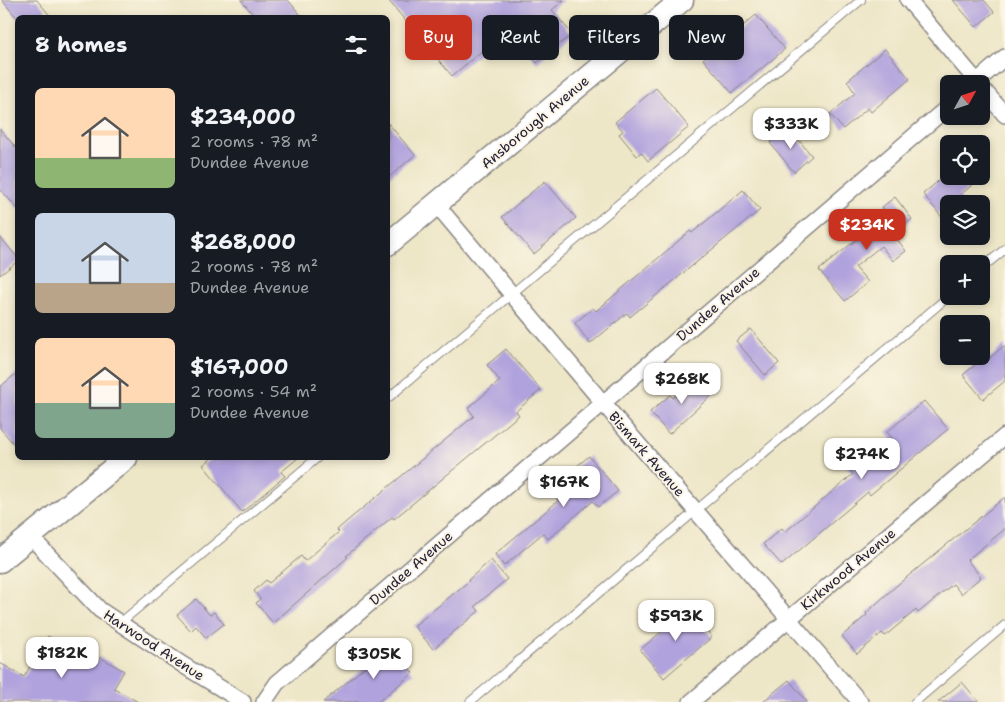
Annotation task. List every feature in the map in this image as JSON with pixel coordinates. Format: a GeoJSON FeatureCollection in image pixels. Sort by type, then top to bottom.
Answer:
{"type":"FeatureCollection","features":[{"type":"Feature","properties":{"kind":"main road","name":"Ansborough Avenue"},"geometry":{"type":"LineString","coordinates":[[390,242],[682,0]]}},
{"type":"Feature","properties":{"kind":"main road"},"geometry":{"type":"LineString","coordinates":[[0,561],[124,460]]}},
{"type":"Feature","properties":{"kind":"street"},"geometry":{"type":"LineString","coordinates":[[908,0],[970,75]]}},
{"type":"Feature","properties":{"kind":"street"},"geometry":{"type":"LineString","coordinates":[[987,75],[1005,57]]}},
{"type":"Feature","properties":{"kind":"street"},"geometry":{"type":"LineString","coordinates":[[990,98],[1005,115]]}},
{"type":"Feature","properties":{"kind":"street","name":"Dundee Avenue"},"geometry":{"type":"LineString","coordinates":[[264,702],[277,683],[940,114]]}},
{"type":"Feature","properties":{"kind":"street","name":"Bismark Avenue"},"geometry":{"type":"LineString","coordinates":[[436,204],[603,403],[860,702]]}},
{"type":"Feature","properties":{"kind":"street","name":"Kirkwood Avenue"},"geometry":{"type":"LineString","coordinates":[[691,702],[1005,436]]}},
{"type":"Feature","properties":{"kind":"street","name":"Harwood Avenue"},"geometry":{"type":"LineString","coordinates":[[30,536],[100,610],[243,702]]}},
{"type":"Feature","properties":{"kind":"lane"},"geometry":{"type":"LineString","coordinates":[[390,396],[861,0]]}},
{"type":"Feature","properties":{"kind":"lane"},"geometry":{"type":"LineString","coordinates":[[990,262],[1005,249]]}},
{"type":"Feature","properties":{"kind":"lane"},"geometry":{"type":"LineString","coordinates":[[470,702],[940,304]]}},
{"type":"Feature","properties":{"kind":"lane"},"geometry":{"type":"LineString","coordinates":[[120,623],[315,460]]}},
{"type":"Feature","properties":{"kind":"lane"},"geometry":{"type":"LineString","coordinates":[[915,702],[1005,625]]}},
{"type":"Feature","properties":{"kind":"building"},"geometry":{"type":"Polygon","coordinates":[[[2,0],[37,0],[50,15],[15,15],[2,0]]]}},
{"type":"Feature","properties":{"kind":"building"},"geometry":{"type":"Polygon","coordinates":[[[241,0],[288,0],[300,15],[254,15],[241,0]]]}},
{"type":"Feature","properties":{"kind":"building"},"geometry":{"type":"Polygon","coordinates":[[[388,0],[564,0],[552,10],[556,15],[482,15],[482,51],[472,59],[472,15],[405,15],[405,20],[388,0]]]}},
{"type":"Feature","properties":{"kind":"building"},"geometry":{"type":"Polygon","coordinates":[[[953,0],[984,0],[994,12],[976,27],[953,0]]]}},
{"type":"Feature","properties":{"kind":"building"},"geometry":{"type":"Polygon","coordinates":[[[756,15],[785,49],[732,93],[704,60],[744,60],[744,25],[756,15]]]}},
{"type":"Feature","properties":{"kind":"building"},"geometry":{"type":"Polygon","coordinates":[[[559,18],[569,30],[569,36],[559,45],[559,18]]]}},
{"type":"Feature","properties":{"kind":"building"},"geometry":{"type":"Polygon","coordinates":[[[885,49],[910,79],[871,112],[868,108],[843,129],[830,114],[855,93],[847,81],[885,49]]]}},
{"type":"Feature","properties":{"kind":"building"},"geometry":{"type":"Polygon","coordinates":[[[439,60],[471,60],[452,76],[439,60]]]}},
{"type":"Feature","properties":{"kind":"building"},"geometry":{"type":"Polygon","coordinates":[[[656,88],[689,127],[648,161],[641,152],[637,156],[619,134],[623,131],[615,122],[656,88]]]}},
{"type":"Feature","properties":{"kind":"building"},"geometry":{"type":"Polygon","coordinates":[[[390,125],[415,155],[390,176],[390,125]]]}},
{"type":"Feature","properties":{"kind":"building"},"geometry":{"type":"Polygon","coordinates":[[[788,127],[812,156],[794,172],[770,143],[788,127]]]}},
{"type":"Feature","properties":{"kind":"building"},"geometry":{"type":"Polygon","coordinates":[[[0,129],[15,146],[15,206],[0,189],[0,129]]]}},
{"type":"Feature","properties":{"kind":"building"},"geometry":{"type":"Polygon","coordinates":[[[940,179],[940,185],[972,185],[960,195],[940,195],[940,215],[923,194],[940,179]]]}},
{"type":"Feature","properties":{"kind":"building"},"geometry":{"type":"Polygon","coordinates":[[[545,181],[576,218],[534,254],[502,217],[545,181]]]}},
{"type":"Feature","properties":{"kind":"building"},"geometry":{"type":"Polygon","coordinates":[[[743,190],[760,210],[630,317],[627,313],[590,344],[575,323],[593,308],[596,311],[690,231],[692,233],[743,190]]]}},
{"type":"Feature","properties":{"kind":"building"},"geometry":{"type":"Polygon","coordinates":[[[895,197],[912,219],[893,234],[906,251],[893,261],[881,246],[855,267],[868,282],[845,301],[819,270],[888,214],[882,207],[895,197]]]}},
{"type":"Feature","properties":{"kind":"building"},"geometry":{"type":"Polygon","coordinates":[[[0,237],[15,254],[15,263],[0,275],[0,237]]]}},
{"type":"Feature","properties":{"kind":"building"},"geometry":{"type":"Polygon","coordinates":[[[751,329],[779,363],[765,375],[736,341],[751,329]]]}},
{"type":"Feature","properties":{"kind":"building"},"geometry":{"type":"Polygon","coordinates":[[[1005,345],[1005,381],[983,399],[963,375],[975,365],[990,365],[990,358],[1005,345]]]}},
{"type":"Feature","properties":{"kind":"building"},"geometry":{"type":"Polygon","coordinates":[[[506,349],[541,390],[516,411],[519,415],[394,519],[392,517],[273,623],[256,603],[260,599],[254,591],[266,580],[269,583],[301,556],[305,561],[339,532],[337,530],[346,522],[474,416],[468,408],[500,381],[487,365],[506,349]]]}},
{"type":"Feature","properties":{"kind":"building"},"geometry":{"type":"Polygon","coordinates":[[[15,374],[15,446],[0,428],[0,387],[15,374]]]}},
{"type":"Feature","properties":{"kind":"building"},"geometry":{"type":"Polygon","coordinates":[[[699,376],[714,393],[669,434],[650,412],[670,395],[673,398],[699,376]]]}},
{"type":"Feature","properties":{"kind":"building"},"geometry":{"type":"Polygon","coordinates":[[[924,401],[948,429],[870,495],[868,492],[782,565],[763,544],[782,528],[785,532],[853,474],[846,466],[860,454],[867,461],[893,439],[887,432],[924,401]]]}},
{"type":"Feature","properties":{"kind":"building"},"geometry":{"type":"Polygon","coordinates":[[[589,456],[618,491],[598,507],[593,501],[548,539],[543,533],[504,566],[495,554],[558,501],[557,499],[578,481],[570,472],[589,456]]]}},
{"type":"Feature","properties":{"kind":"building"},"geometry":{"type":"Polygon","coordinates":[[[209,460],[296,460],[281,472],[285,476],[242,512],[203,465],[209,460]]]}},
{"type":"Feature","properties":{"kind":"building"},"geometry":{"type":"Polygon","coordinates":[[[1005,497],[1005,529],[967,560],[981,577],[961,594],[953,584],[918,613],[916,610],[885,636],[882,633],[857,654],[842,636],[867,615],[866,613],[896,586],[1005,497]]]}},
{"type":"Feature","properties":{"kind":"building"},"geometry":{"type":"Polygon","coordinates":[[[491,560],[507,579],[475,606],[479,611],[433,649],[414,626],[469,581],[491,560]]]}},
{"type":"Feature","properties":{"kind":"building"},"geometry":{"type":"Polygon","coordinates":[[[196,599],[210,615],[214,612],[224,624],[206,638],[196,626],[191,631],[177,615],[196,599]]]}},
{"type":"Feature","properties":{"kind":"building"},"geometry":{"type":"Polygon","coordinates":[[[686,606],[712,637],[664,678],[640,650],[668,626],[665,623],[686,606]]]}},
{"type":"Feature","properties":{"kind":"building"},"geometry":{"type":"Polygon","coordinates":[[[48,636],[95,665],[100,657],[124,671],[114,688],[138,702],[0,702],[0,663],[24,677],[48,636]]]}},
{"type":"Feature","properties":{"kind":"building"},"geometry":{"type":"Polygon","coordinates":[[[390,646],[413,673],[378,702],[323,702],[390,646]]]}},
{"type":"Feature","properties":{"kind":"building"},"geometry":{"type":"Polygon","coordinates":[[[789,680],[807,702],[763,702],[773,693],[789,680]]]}},
{"type":"Feature","properties":{"kind":"building"},"geometry":{"type":"Polygon","coordinates":[[[962,682],[979,702],[938,702],[962,682]]]}}]}
